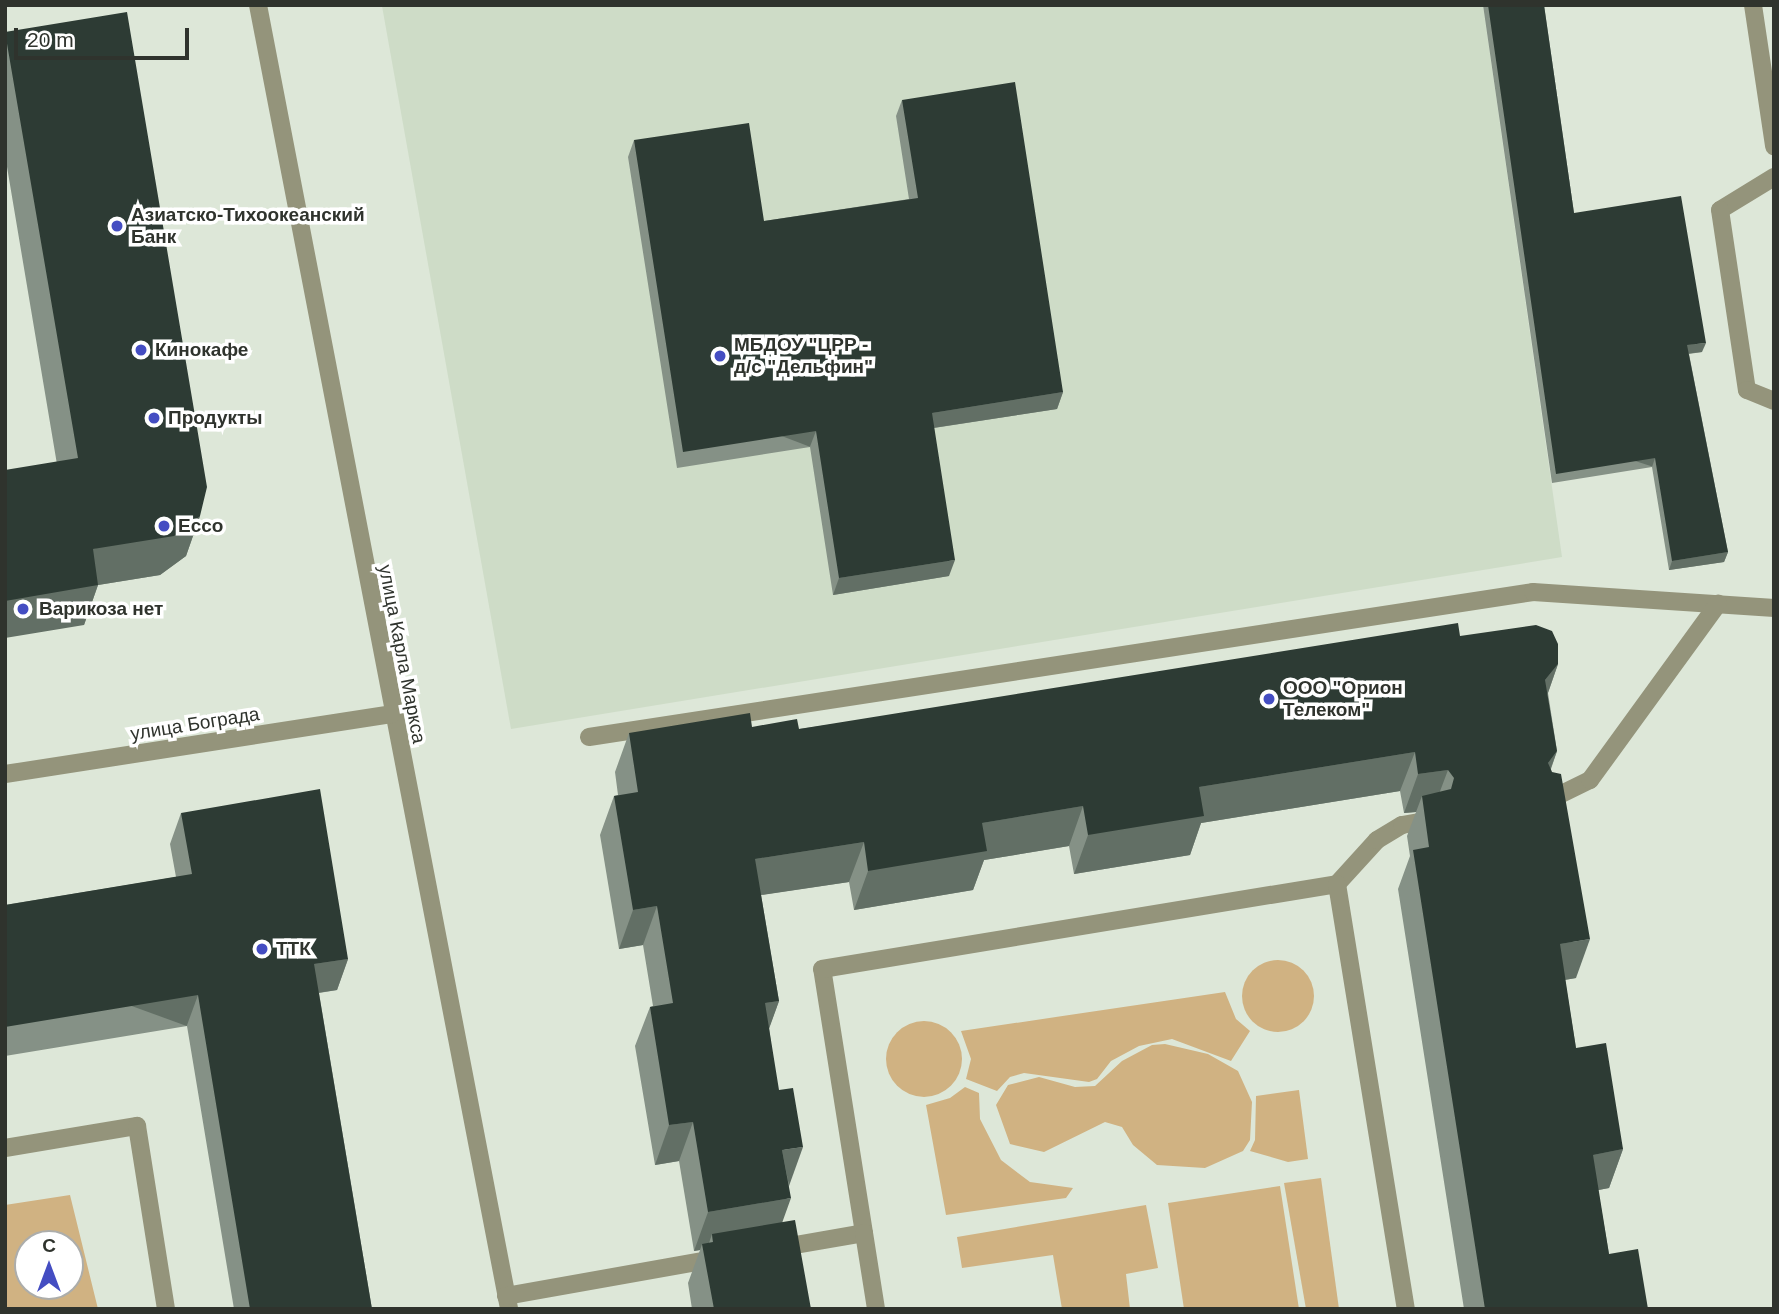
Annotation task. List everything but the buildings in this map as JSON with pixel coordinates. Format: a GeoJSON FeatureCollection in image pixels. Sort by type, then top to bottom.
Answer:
{"type":"FeatureCollection","features":[{"type":"Feature","properties":{"kind":"street","name":"улица Карла Маркса"},"geometry":{"type":"LineString","coordinates":[[258,5],[391,714],[507,1302]]}},
{"type":"Feature","properties":{"kind":"street"},"geometry":{"type":"LineString","coordinates":[[1753,5],[1774,146]]}},
{"type":"Feature","properties":{"kind":"street"},"geometry":{"type":"LineString","coordinates":[[1774,177],[1720,211],[1747,390],[1774,401]]}},
{"type":"Feature","properties":{"kind":"street"},"geometry":{"type":"LineString","coordinates":[[589,737],[1533,592],[1774,608]]}},
{"type":"Feature","properties":{"kind":"street"},"geometry":{"type":"LineString","coordinates":[[1545,802],[1590,780],[1718,604]]}},
{"type":"Feature","properties":{"kind":"street","name":"улица Бограда"},"geometry":{"type":"LineString","coordinates":[[5,774],[391,714]]}},
{"type":"Feature","properties":{"kind":"street"},"geometry":{"type":"LineString","coordinates":[[876,1309],[822,969],[1337,884],[1377,840],[1402,825],[1429,820]]}},
{"type":"Feature","properties":{"kind":"street"},"geometry":{"type":"LineString","coordinates":[[1337,884],[1406,1309]]}},
{"type":"Feature","properties":{"kind":"street"},"geometry":{"type":"LineString","coordinates":[[5,1148],[137,1126],[166,1309]]}},
{"type":"Feature","properties":{"kind":"street"},"geometry":{"type":"LineString","coordinates":[[507,1302],[751,1252],[864,1233]]}},
{"type":"Feature","properties":{"kind":"shaded area"},"geometry":{"type":"Polygon","coordinates":[[[1483,5],[1562,557],[511,729],[382,6],[1483,5]]]}},
{"type":"Feature","properties":{"kind":"shaded area"},"geometry":{"type":"Polygon","coordinates":[[[1285,960],[1304,970],[1312,982],[1312,1010],[1304,1022],[1292,1030],[1271,1032],[1252,1022],[1244,1010],[1242,989],[1252,970],[1264,962],[1285,960]]]}},
{"type":"Feature","properties":{"kind":"shaded area"},"geometry":{"type":"Polygon","coordinates":[[[1225,992],[1236,1019],[1250,1031],[1231,1061],[1172,1039],[1139,1046],[1111,1061],[1097,1079],[1089,1082],[1024,1073],[1010,1077],[997,1091],[966,1079],[971,1059],[961,1031],[1225,992]]]}},
{"type":"Feature","properties":{"kind":"shaded area"},"geometry":{"type":"Polygon","coordinates":[[[924,1021],[938,1024],[951,1032],[959,1045],[962,1059],[959,1073],[951,1086],[938,1094],[924,1097],[910,1094],[897,1086],[889,1073],[886,1059],[889,1045],[897,1032],[910,1024],[924,1021]]]}},
{"type":"Feature","properties":{"kind":"shaded area"},"geometry":{"type":"Polygon","coordinates":[[[1165,1044],[1208,1054],[1238,1071],[1252,1102],[1250,1140],[1243,1151],[1205,1168],[1157,1165],[1133,1145],[1122,1127],[1105,1122],[1044,1152],[1010,1144],[996,1105],[1008,1085],[1039,1077],[1075,1087],[1095,1086],[1122,1061],[1152,1045],[1165,1044]]]}},
{"type":"Feature","properties":{"kind":"shaded area"},"geometry":{"type":"Polygon","coordinates":[[[965,1087],[979,1093],[980,1119],[1001,1160],[1030,1182],[1073,1188],[1066,1198],[946,1215],[926,1105],[950,1098],[965,1087]]]}},
{"type":"Feature","properties":{"kind":"shaded area"},"geometry":{"type":"Polygon","coordinates":[[[1299,1090],[1308,1159],[1288,1162],[1250,1151],[1255,1140],[1256,1096],[1299,1090]]]}},
{"type":"Feature","properties":{"kind":"shaded area"},"geometry":{"type":"Polygon","coordinates":[[[1321,1178],[1339,1309],[1306,1309],[1284,1183],[1321,1178]]]}},
{"type":"Feature","properties":{"kind":"shaded area"},"geometry":{"type":"Polygon","coordinates":[[[1280,1186],[1299,1309],[1184,1309],[1168,1203],[1280,1186]]]}},
{"type":"Feature","properties":{"kind":"shaded area"},"geometry":{"type":"Polygon","coordinates":[[[70,1195],[79,1230],[14,1230],[14,1300],[84,1300],[84,1252],[98,1309],[5,1309],[5,1205],[70,1195]]]}},
{"type":"Feature","properties":{"kind":"shaded area"},"geometry":{"type":"Polygon","coordinates":[[[1146,1205],[1158,1268],[1126,1274],[1130,1309],[1062,1309],[1053,1255],[962,1268],[957,1237],[1146,1205]]]}},
{"type":"Feature","properties":{"kind":"place","name":"Азиатско-Тихоокеанский Банк"},"geometry":{"type":"Point","coordinates":[117,226]}},
{"type":"Feature","properties":{"kind":"place","name":"Кинокафе"},"geometry":{"type":"Point","coordinates":[141,350]}},
{"type":"Feature","properties":{"kind":"place","name":"МБДОУ \"ЦРР - д/с \"Дельфин\""},"geometry":{"type":"Point","coordinates":[720,356]}},
{"type":"Feature","properties":{"kind":"place","name":"Продукты"},"geometry":{"type":"Point","coordinates":[154,418]}},
{"type":"Feature","properties":{"kind":"place","name":"Ecco"},"geometry":{"type":"Point","coordinates":[164,526]}},
{"type":"Feature","properties":{"kind":"place","name":"Варикоза нет"},"geometry":{"type":"Point","coordinates":[23,609]}},
{"type":"Feature","properties":{"kind":"place","name":"ООО \"Орион Телеком\""},"geometry":{"type":"Point","coordinates":[1269,699]}},
{"type":"Feature","properties":{"kind":"place","name":"ТТК"},"geometry":{"type":"Point","coordinates":[262,949]}}]}
